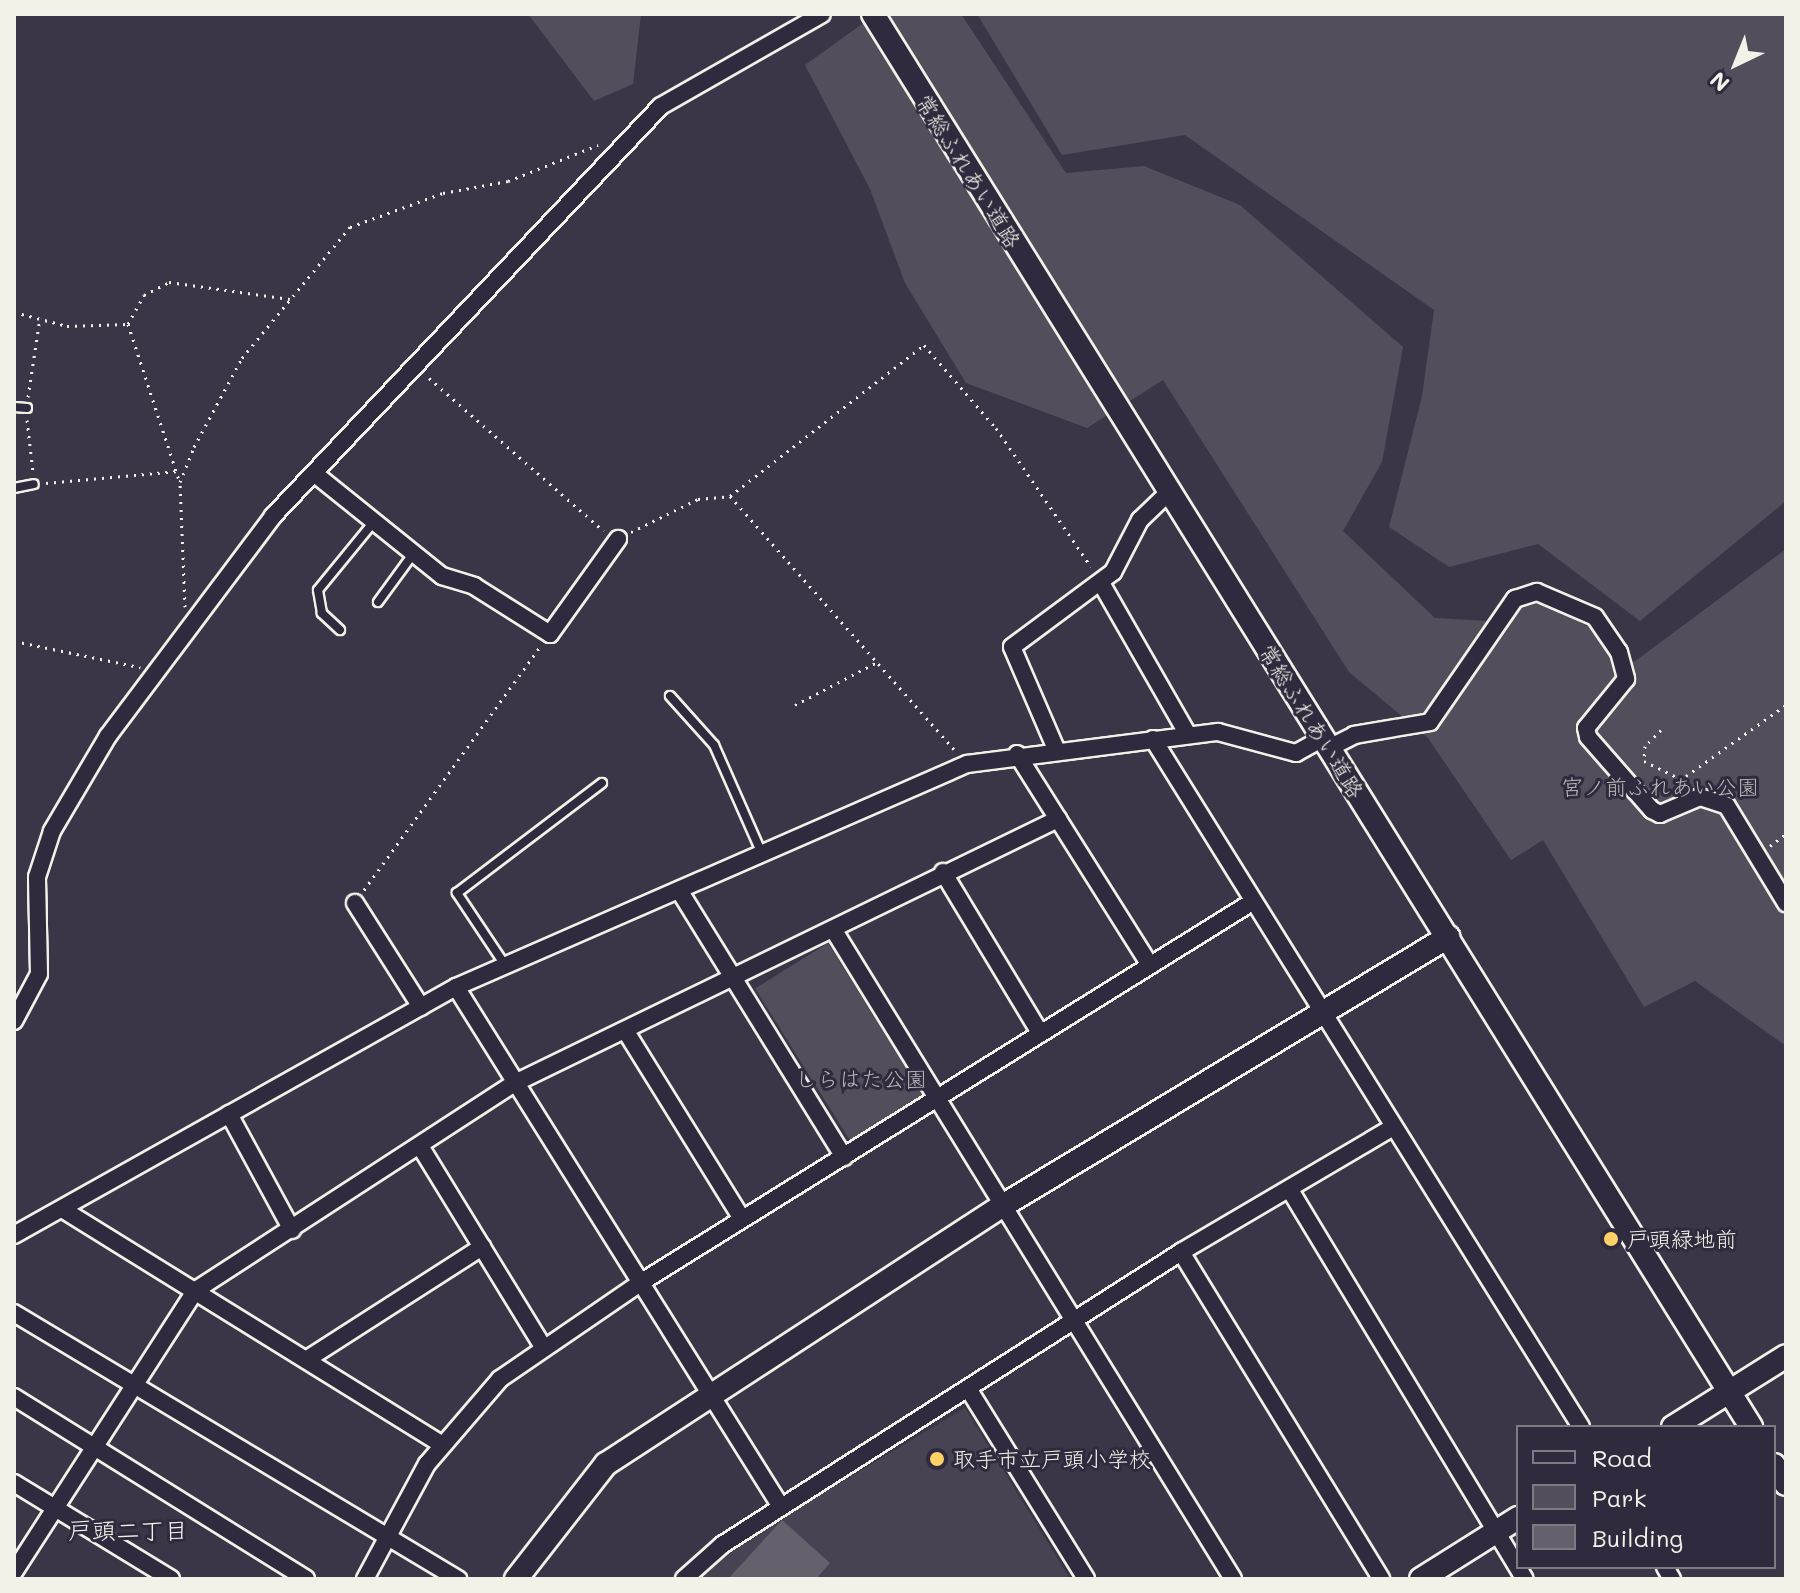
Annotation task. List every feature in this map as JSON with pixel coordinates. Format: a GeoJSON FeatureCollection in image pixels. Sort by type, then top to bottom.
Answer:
{"type":"FeatureCollection","features":[{"type":"Feature","properties":{"kind":"street"},"geometry":{"type":"LineString","coordinates":[[14,1021],[43,951],[39,862],[87,769],[190,625],[315,474],[419,369],[661,106],[822,14]]}},
{"type":"Feature","properties":{"kind":"street","name":"常総ふれあい道路"},"geometry":{"type":"LineString","coordinates":[[873,14],[1750,1425]]}},
{"type":"Feature","properties":{"kind":"street"},"geometry":{"type":"LineString","coordinates":[[315,474],[372,524],[413,554],[550,634],[618,539]]}},
{"type":"Feature","properties":{"kind":"street"},"geometry":{"type":"LineString","coordinates":[[1056,749],[1012,647],[1101,583],[1140,520],[1168,493]]}},
{"type":"Feature","properties":{"kind":"street"},"geometry":{"type":"LineString","coordinates":[[1101,583],[1188,735]]}},
{"type":"Feature","properties":{"kind":"street"},"geometry":{"type":"LineString","coordinates":[[14,1235],[456,987],[967,764],[1056,749],[1218,732],[1296,753],[1354,735],[1430,722],[1515,599],[1537,592],[1595,617],[1619,652],[1626,679],[1586,728],[1588,737],[1652,810],[1660,814],[1700,797],[1727,806],[1786,903]]}},
{"type":"Feature","properties":{"kind":"street"},"geometry":{"type":"LineString","coordinates":[[1153,739],[1580,1425]]}},
{"type":"Feature","properties":{"kind":"street"},"geometry":{"type":"LineString","coordinates":[[1017,754],[1150,965]]}},
{"type":"Feature","properties":{"kind":"street"},"geometry":{"type":"LineString","coordinates":[[14,1572],[196,1290],[515,1083],[833,929],[943,872],[1058,819]]}},
{"type":"Feature","properties":{"kind":"street"},"geometry":{"type":"LineString","coordinates":[[943,872],[1039,1031]]}},
{"type":"Feature","properties":{"kind":"street"},"geometry":{"type":"LineString","coordinates":[[679,890],[844,1157]]}},
{"type":"Feature","properties":{"kind":"street"},"geometry":{"type":"LineString","coordinates":[[365,1579],[442,1445],[500,1379],[640,1283],[844,1157],[1039,1031],[1252,902]]}},
{"type":"Feature","properties":{"kind":"street"},"geometry":{"type":"LineString","coordinates":[[355,903],[421,1007]]}},
{"type":"Feature","properties":{"kind":"street"},"geometry":{"type":"LineString","coordinates":[[833,929],[1233,1579]]}},
{"type":"Feature","properties":{"kind":"street"},"geometry":{"type":"LineString","coordinates":[[516,1579],[606,1464],[1004,1205],[1448,937]]}},
{"type":"Feature","properties":{"kind":"street"},"geometry":{"type":"LineString","coordinates":[[456,987],[781,1507]]}},
{"type":"Feature","properties":{"kind":"street"},"geometry":{"type":"LineString","coordinates":[[625,1030],[742,1219]]}},
{"type":"Feature","properties":{"kind":"street"},"geometry":{"type":"LineString","coordinates":[[229,1114],[292,1230]]}},
{"type":"Feature","properties":{"kind":"street"},"geometry":{"type":"LineString","coordinates":[[684,1579],[781,1507],[969,1390],[1181,1252],[1393,1127]]}},
{"type":"Feature","properties":{"kind":"street"},"geometry":{"type":"LineString","coordinates":[[420,1146],[543,1347]]}},
{"type":"Feature","properties":{"kind":"street"},"geometry":{"type":"LineString","coordinates":[[1290,1190],[1516,1564]]}},
{"type":"Feature","properties":{"kind":"street"},"geometry":{"type":"LineString","coordinates":[[62,1209],[309,1358],[442,1445]]}},
{"type":"Feature","properties":{"kind":"street"},"geometry":{"type":"LineString","coordinates":[[309,1358],[482,1247]]}},
{"type":"Feature","properties":{"kind":"street"},"geometry":{"type":"LineString","coordinates":[[1181,1252],[1381,1579]]}},
{"type":"Feature","properties":{"kind":"street"},"geometry":{"type":"LineString","coordinates":[[14,1313],[458,1579]]}},
{"type":"Feature","properties":{"kind":"street"},"geometry":{"type":"LineString","coordinates":[[1676,1425],[1786,1356]]}},
{"type":"Feature","properties":{"kind":"street"},"geometry":{"type":"LineString","coordinates":[[969,1390],[1086,1579]]}},
{"type":"Feature","properties":{"kind":"street"},"geometry":{"type":"LineString","coordinates":[[14,1397],[306,1579]]}},
{"type":"Feature","properties":{"kind":"street"},"geometry":{"type":"LineString","coordinates":[[14,1483],[171,1579]]}},
{"type":"Feature","properties":{"kind":"street"},"geometry":{"type":"LineString","coordinates":[[1421,1579],[1516,1519]]}},
{"type":"Feature","properties":{"kind":"lane"},"geometry":{"type":"LineString","coordinates":[[14,407],[27,408]]}},
{"type":"Feature","properties":{"kind":"lane"},"geometry":{"type":"LineString","coordinates":[[14,488],[34,484]]}},
{"type":"Feature","properties":{"kind":"lane"},"geometry":{"type":"LineString","coordinates":[[340,630],[322,613],[318,590],[372,524]]}},
{"type":"Feature","properties":{"kind":"lane"},"geometry":{"type":"LineString","coordinates":[[378,602],[413,554]]}},
{"type":"Feature","properties":{"kind":"lane"},"geometry":{"type":"LineString","coordinates":[[670,696],[714,745],[762,854]]}},
{"type":"Feature","properties":{"kind":"lane"},"geometry":{"type":"LineString","coordinates":[[506,965],[457,893],[602,783]]}},
{"type":"Feature","properties":{"kind":"path"},"geometry":{"type":"LineString","coordinates":[[180,482],[242,358],[350,227],[443,193],[508,181],[603,142]]}},
{"type":"Feature","properties":{"kind":"path"},"geometry":{"type":"LineString","coordinates":[[190,625],[178,563],[178,471],[128,324],[144,295],[169,282],[290,299]]}},
{"type":"Feature","properties":{"kind":"path"},"geometry":{"type":"LineString","coordinates":[[14,312],[82,327],[128,324]]}},
{"type":"Feature","properties":{"kind":"path"},"geometry":{"type":"LineString","coordinates":[[40,318],[27,408],[34,484],[178,471]]}},
{"type":"Feature","properties":{"kind":"path"},"geometry":{"type":"LineString","coordinates":[[419,369],[618,539],[698,499],[730,496],[924,345],[996,428],[1101,583]]}},
{"type":"Feature","properties":{"kind":"path"},"geometry":{"type":"LineString","coordinates":[[730,496],[967,764]]}},
{"type":"Feature","properties":{"kind":"path"},"geometry":{"type":"LineString","coordinates":[[355,903],[550,634]]}},
{"type":"Feature","properties":{"kind":"path"},"geometry":{"type":"LineString","coordinates":[[14,641],[141,667],[153,676]]}},
{"type":"Feature","properties":{"kind":"path"},"geometry":{"type":"LineString","coordinates":[[795,705],[879,661]]}},
{"type":"Feature","properties":{"kind":"path"},"geometry":{"type":"LineString","coordinates":[[1661,730],[1645,746],[1644,761],[1665,777],[1686,776],[1786,705]]}},
{"type":"Feature","properties":{"kind":"path"},"geometry":{"type":"LineString","coordinates":[[1686,776],[1700,797]]}},
{"type":"Feature","properties":{"kind":"shaded area","name":"取手市立戸頭小学校"},"geometry":{"type":"Polygon","coordinates":[[[965,1408],[1070,1579],[695,1579],[733,1547],[965,1408]]]}},
{"type":"Feature","properties":{"kind":"green space"},"geometry":{"type":"Polygon","coordinates":[[[528,14],[641,14],[633,84],[594,101],[528,14]]]}},
{"type":"Feature","properties":{"kind":"green space","name":"宮ノ前ふれあい公園"},"geometry":{"type":"Polygon","coordinates":[[[876,14],[961,14],[1066,173],[1144,166],[1240,205],[1403,347],[1382,462],[1343,531],[1435,618],[1488,621],[1503,605],[1538,599],[1617,643],[1634,662],[1786,549],[1786,1046],[1695,981],[1644,1007],[1543,840],[1511,860],[1428,738],[1349,672],[1163,380],[1087,428],[966,383],[905,283],[870,189],[805,65],[876,14]]]}},
{"type":"Feature","properties":{"kind":"green space"},"geometry":{"type":"Polygon","coordinates":[[[977,14],[1786,14],[1786,501],[1640,621],[1538,544],[1449,567],[1389,527],[1422,396],[1434,310],[1185,135],[1062,155],[977,14]]]}},
{"type":"Feature","properties":{"kind":"green space","name":"しらはた公園"},"geometry":{"type":"Polygon","coordinates":[[[828,943],[923,1096],[850,1141],[755,989],[828,943]]]}},
{"type":"Feature","properties":{"kind":"building"},"geometry":{"type":"Polygon","coordinates":[[[782,1520],[830,1563],[816,1579],[728,1579],[782,1520]]]}},
{"type":"Feature","properties":{"kind":"place","name":"戸頭緑地前"},"geometry":{"type":"Point","coordinates":[1611,1239]}},
{"type":"Feature","properties":{"kind":"place","name":"取手市立戸頭小学校"},"geometry":{"type":"Point","coordinates":[937,1459]}},
{"type":"Feature","properties":{"kind":"district","name":"戸頭二丁目"},"geometry":{"type":"Point","coordinates":[128,1530]}}]}
